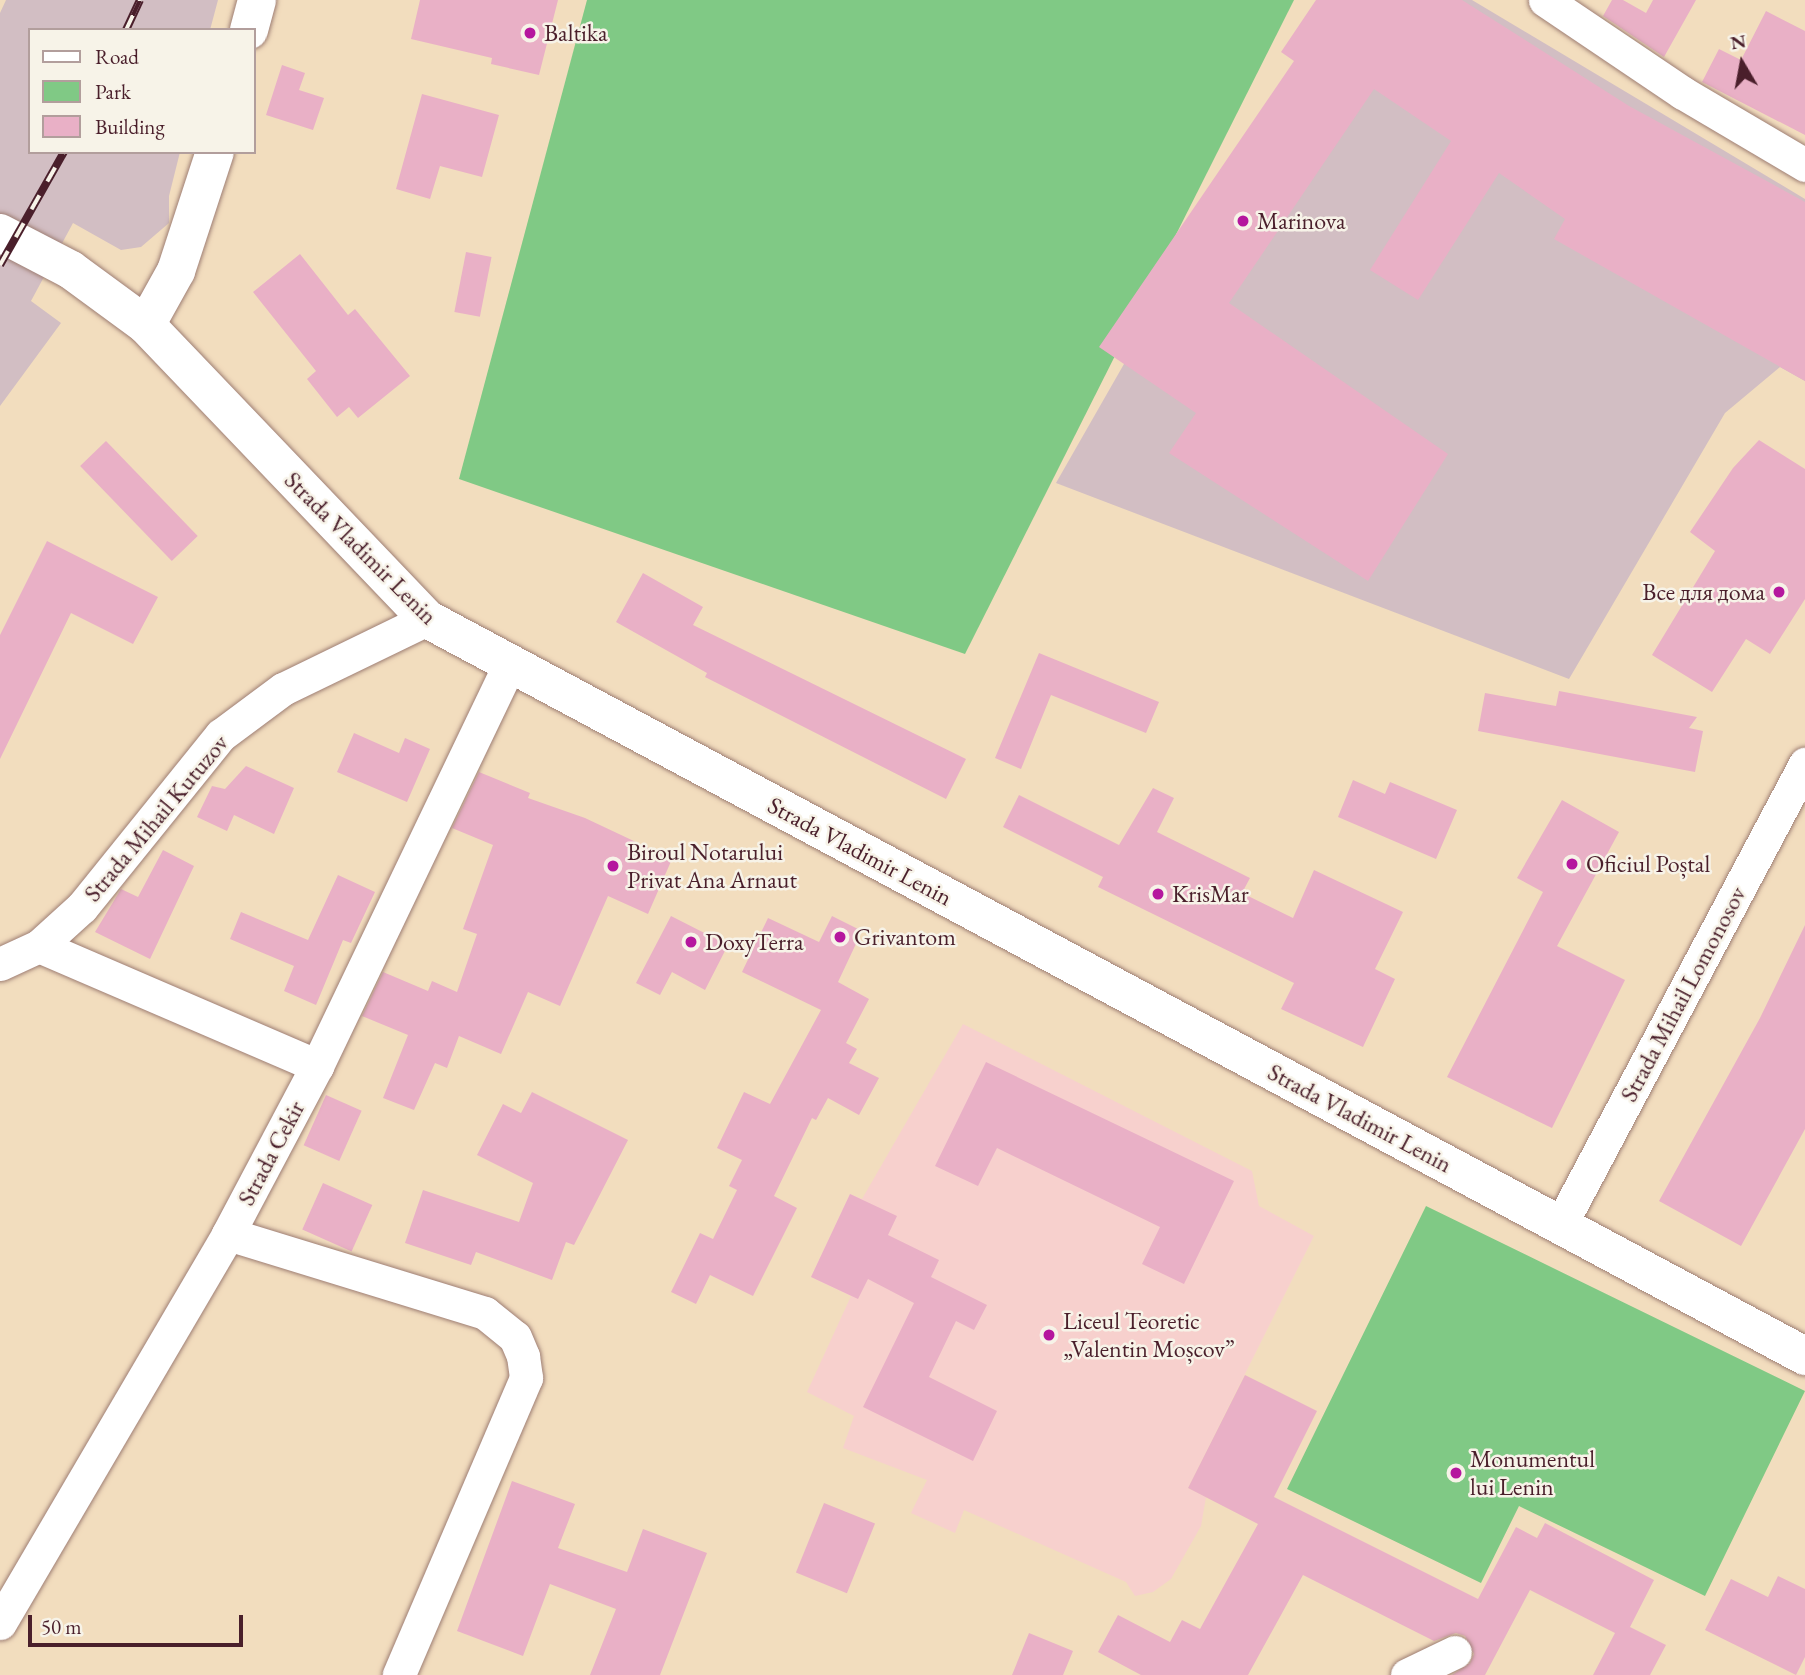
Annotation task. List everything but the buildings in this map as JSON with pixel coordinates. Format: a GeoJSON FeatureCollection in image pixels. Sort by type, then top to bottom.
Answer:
{"type":"FeatureCollection","features":[{"type":"Feature","properties":{"kind":"main road"},"geometry":{"type":"LineString","coordinates":[[250,28],[257,0]]}},
{"type":"Feature","properties":{"kind":"main road"},"geometry":{"type":"LineString","coordinates":[[146,325],[176,271],[214,154]]}},
{"type":"Feature","properties":{"kind":"main road","name":"Strada Vladimir Lenin"},"geometry":{"type":"LineString","coordinates":[[0,233],[71,270],[146,325],[427,619],[1805,1356]]}},
{"type":"Feature","properties":{"kind":"street"},"geometry":{"type":"LineString","coordinates":[[1545,0],[1683,93],[1805,165]]}},
{"type":"Feature","properties":{"kind":"street","name":"Strada Mihail Kutuzov"},"geometry":{"type":"LineString","coordinates":[[0,964],[39,946],[82,907],[221,735],[283,690],[427,619]]}},
{"type":"Feature","properties":{"kind":"street","name":"Strada Cekir"},"geometry":{"type":"LineString","coordinates":[[0,1623],[228,1234],[317,1066],[509,665]]}},
{"type":"Feature","properties":{"kind":"street","name":"Strada Mihail Lomonosov"},"geometry":{"type":"LineString","coordinates":[[1561,1224],[1805,764]]}},
{"type":"Feature","properties":{"kind":"street"},"geometry":{"type":"LineString","coordinates":[[39,946],[317,1066]]}},
{"type":"Feature","properties":{"kind":"street"},"geometry":{"type":"LineString","coordinates":[[228,1234],[485,1313],[514,1337],[523,1356],[526,1378],[399,1675]]}},
{"type":"Feature","properties":{"kind":"street"},"geometry":{"type":"LineString","coordinates":[[1407,1675],[1455,1652]]}},
{"type":"Feature","properties":{"kind":"shaded area"},"geometry":{"type":"Polygon","coordinates":[[[6,0],[218,0],[211,28],[28,28],[28,154],[180,154],[169,196],[169,223],[141,247],[121,250],[73,223],[31,301],[61,323],[0,406],[0,13],[6,0]]]}},
{"type":"Feature","properties":{"kind":"shaded area"},"geometry":{"type":"Polygon","coordinates":[[[1332,0],[1472,0],[1805,199],[1805,381],[1780,367],[1725,413],[1569,679],[1056,483],[1332,0]]]}},
{"type":"Feature","properties":{"kind":"shaded area","name":"Liceul Teoretic „Valentin Moșcov”"},"geometry":{"type":"Polygon","coordinates":[[[963,1024],[1252,1171],[1259,1206],[1314,1236],[1188,1488],[1206,1497],[1201,1526],[1171,1579],[1153,1592],[1135,1596],[1126,1582],[964,1510],[955,1533],[911,1513],[927,1480],[843,1448],[854,1416],[807,1392],[851,1296],[811,1277],[850,1194],[862,1199],[963,1024]]]}},
{"type":"Feature","properties":{"kind":"green space"},"geometry":{"type":"Polygon","coordinates":[[[587,0],[1294,0],[965,654],[459,479],[587,0]]]}},
{"type":"Feature","properties":{"kind":"green space"},"geometry":{"type":"Polygon","coordinates":[[[1426,1206],[1805,1391],[1705,1596],[1519,1506],[1481,1583],[1287,1489],[1426,1206]]]}},
{"type":"Feature","properties":{"kind":"railway"},"geometry":{"type":"LineString","coordinates":[[127,28],[140,0]]}},
{"type":"Feature","properties":{"kind":"railway"},"geometry":{"type":"LineString","coordinates":[[0,265],[63,154]]}},
{"type":"Feature","properties":{"kind":"place","name":"Baltika"},"geometry":{"type":"Point","coordinates":[530,33]}},
{"type":"Feature","properties":{"kind":"place","name":"Marinova"},"geometry":{"type":"Point","coordinates":[1243,221]}},
{"type":"Feature","properties":{"kind":"place","name":"Все для дома"},"geometry":{"type":"Point","coordinates":[1779,592]}},
{"type":"Feature","properties":{"kind":"place","name":"Oficiul Poștal"},"geometry":{"type":"Point","coordinates":[1572,864]}},
{"type":"Feature","properties":{"kind":"place","name":"Biroul Notarului Privat Ana Arnaut"},"geometry":{"type":"Point","coordinates":[613,866]}},
{"type":"Feature","properties":{"kind":"place","name":"KrisMar"},"geometry":{"type":"Point","coordinates":[1158,894]}},
{"type":"Feature","properties":{"kind":"place","name":"Grivantom"},"geometry":{"type":"Point","coordinates":[840,937]}},
{"type":"Feature","properties":{"kind":"place","name":"DoxyTerra"},"geometry":{"type":"Point","coordinates":[691,942]}},
{"type":"Feature","properties":{"kind":"place","name":"Liceul Teoretic „Valentin Moșcov”"},"geometry":{"type":"Point","coordinates":[1049,1335]}},
{"type":"Feature","properties":{"kind":"place","name":"Monumentul lui Lenin"},"geometry":{"type":"Point","coordinates":[1456,1473]}}]}
